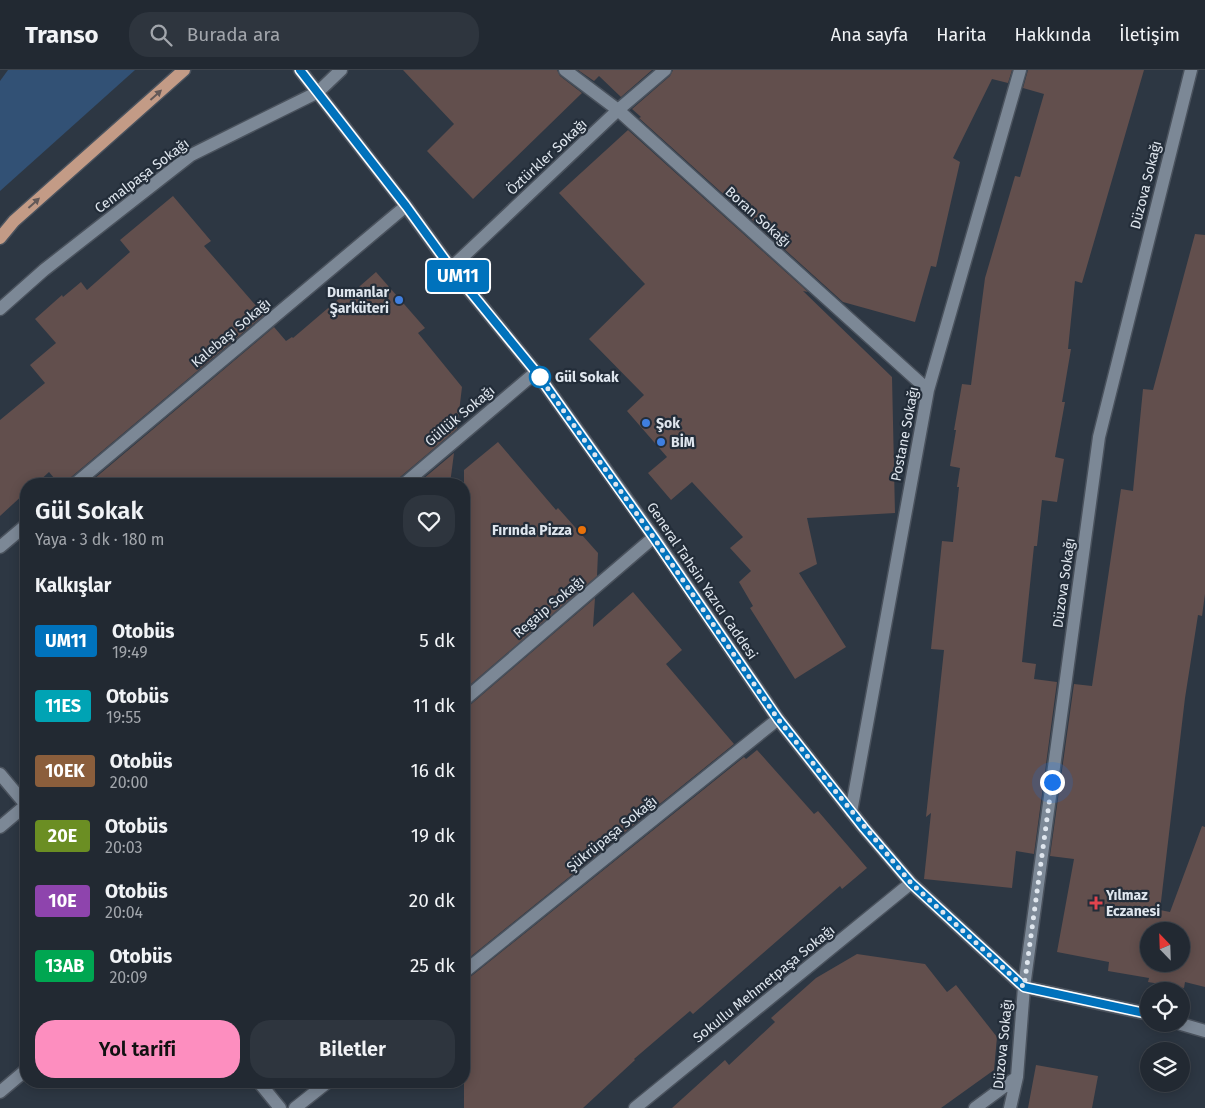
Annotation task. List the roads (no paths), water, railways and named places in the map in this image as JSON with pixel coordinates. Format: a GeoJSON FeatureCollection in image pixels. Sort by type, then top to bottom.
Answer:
{"type":"FeatureCollection","features":[{"type":"Feature","properties":{"kind":"main road"},"geometry":{"type":"LineString","coordinates":[[0,238],[14,221],[184,70]]}},
{"type":"Feature","properties":{"kind":"street","name":"General Tahsin Yazıcı Caddesi"},"geometry":{"type":"LineString","coordinates":[[300,70],[406,206],[451,268],[536,372],[654,538],[778,719],[851,812],[911,883],[1024,987]]}},
{"type":"Feature","properties":{"kind":"street","name":"Cemalpaşa Sokağı"},"geometry":{"type":"LineString","coordinates":[[0,310],[44,270],[191,156],[318,92],[341,70]]}},
{"type":"Feature","properties":{"kind":"street","name":"Boran Sokağı"},"geometry":{"type":"LineString","coordinates":[[565,70],[618,110],[928,390]]}},
{"type":"Feature","properties":{"kind":"street","name":"Öztürkler Sokağı"},"geometry":{"type":"LineString","coordinates":[[451,268],[618,110],[665,70]]}},
{"type":"Feature","properties":{"kind":"street","name":"Postane Sokağı"},"geometry":{"type":"LineString","coordinates":[[851,812],[928,390],[1020,70]]}},
{"type":"Feature","properties":{"kind":"street","name":"Düzova Sokağı"},"geometry":{"type":"LineString","coordinates":[[1010,1108],[1017,1077],[1024,987],[1099,437],[1191,70]]}},
{"type":"Feature","properties":{"kind":"street","name":"Kalebaşı Sokağı"},"geometry":{"type":"LineString","coordinates":[[82,478],[406,206]]}},
{"type":"Feature","properties":{"kind":"street","name":"Güllük Sokağı"},"geometry":{"type":"LineString","coordinates":[[411,478],[536,372]]}},
{"type":"Feature","properties":{"kind":"street"},"geometry":{"type":"LineString","coordinates":[[0,547],[20,530]]}},
{"type":"Feature","properties":{"kind":"street","name":"Regaip Sokağı"},"geometry":{"type":"LineString","coordinates":[[470,695],[654,538]]}},
{"type":"Feature","properties":{"kind":"street","name":"Şükrüpaşa Sokağı"},"geometry":{"type":"LineString","coordinates":[[470,967],[778,719]]}},
{"type":"Feature","properties":{"kind":"street"},"geometry":{"type":"LineString","coordinates":[[0,774],[20,798]]}},
{"type":"Feature","properties":{"kind":"street"},"geometry":{"type":"LineString","coordinates":[[0,827],[20,810]]}},
{"type":"Feature","properties":{"kind":"street","name":"Sokullu Mehmetpaşa Sokağı"},"geometry":{"type":"LineString","coordinates":[[635,1108],[911,883]]}},
{"type":"Feature","properties":{"kind":"street"},"geometry":{"type":"LineString","coordinates":[[1024,987],[1140,1012]]}},
{"type":"Feature","properties":{"kind":"street"},"geometry":{"type":"LineString","coordinates":[[1190,1026],[1205,1030]]}},
{"type":"Feature","properties":{"kind":"street"},"geometry":{"type":"LineString","coordinates":[[0,1092],[20,1075]]}},
{"type":"Feature","properties":{"kind":"street"},"geometry":{"type":"LineString","coordinates":[[975,1108],[1017,1077]]}},
{"type":"Feature","properties":{"kind":"street"},"geometry":{"type":"LineString","coordinates":[[264,1088],[280,1108]]}},
{"type":"Feature","properties":{"kind":"street"},"geometry":{"type":"LineString","coordinates":[[295,1108],[320,1088]]}},
{"type":"Feature","properties":{"kind":"place","name":"Dumanlar Şarküteri"},"geometry":{"type":"Point","coordinates":[399,300]}},
{"type":"Feature","properties":{"kind":"place","name":"Gül Sokak"},"geometry":{"type":"Point","coordinates":[540,377]}},
{"type":"Feature","properties":{"kind":"place","name":"Şok"},"geometry":{"type":"Point","coordinates":[646,423]}},
{"type":"Feature","properties":{"kind":"place","name":"BİM"},"geometry":{"type":"Point","coordinates":[661,442]}},
{"type":"Feature","properties":{"kind":"place","name":"Fırında Pizza"},"geometry":{"type":"Point","coordinates":[582,530]}},
{"type":"Feature","properties":{"kind":"place","name":"Yılmaz Eczanesi"},"geometry":{"type":"Point","coordinates":[1096,903]}}]}
